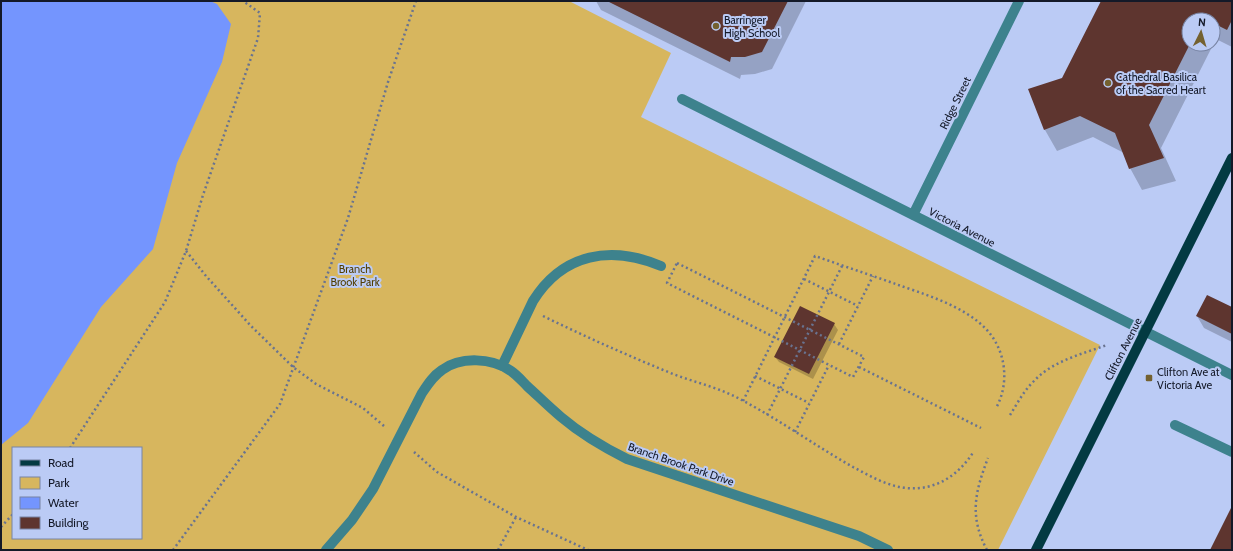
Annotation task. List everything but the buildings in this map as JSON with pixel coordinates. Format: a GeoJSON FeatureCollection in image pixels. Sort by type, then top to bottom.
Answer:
{"type":"FeatureCollection","features":[{"type":"Feature","properties":{"kind":"main road","name":"Clifton Avenue"},"geometry":{"type":"LineString","coordinates":[[1036,550],[1232,158]]}},
{"type":"Feature","properties":{"kind":"street","name":"Ridge Street"},"geometry":{"type":"LineString","coordinates":[[913,215],[1019,1]]}},
{"type":"Feature","properties":{"kind":"street","name":"Victoria Avenue"},"geometry":{"type":"LineString","coordinates":[[682,99],[1232,376]]}},
{"type":"Feature","properties":{"kind":"street"},"geometry":{"type":"LineString","coordinates":[[502,366],[533,300],[550,278],[566,266],[588,258],[614,255],[638,258],[661,266]]}},
{"type":"Feature","properties":{"kind":"street","name":"Branch Brook Park Drive"},"geometry":{"type":"LineString","coordinates":[[326,550],[352,520],[373,489],[422,393],[436,375],[443,369],[451,365],[469,361],[490,362],[502,366],[512,372],[573,427],[599,444],[627,459],[860,536],[888,550]]}},
{"type":"Feature","properties":{"kind":"street"},"geometry":{"type":"LineString","coordinates":[[1175,425],[1232,452]]}},
{"type":"Feature","properties":{"kind":"path"},"geometry":{"type":"LineString","coordinates":[[71,447],[165,302],[186,251],[203,195],[258,38],[260,13],[243,1]]}},
{"type":"Feature","properties":{"kind":"path"},"geometry":{"type":"LineString","coordinates":[[173,550],[280,404],[348,218],[388,82],[416,1]]}},
{"type":"Feature","properties":{"kind":"path"},"geometry":{"type":"LineString","coordinates":[[186,251],[206,276],[251,326],[293,367],[316,384],[363,408],[384,426]]}},
{"type":"Feature","properties":{"kind":"path"},"geometry":{"type":"LineString","coordinates":[[743,401],[815,256],[922,293],[958,309],[985,329],[993,338],[998,348],[1004,370],[1002,392],[996,408]]}},
{"type":"Feature","properties":{"kind":"path"},"geometry":{"type":"LineString","coordinates":[[677,263],[810,330],[864,356],[853,377],[667,283],[677,263]]}},
{"type":"Feature","properties":{"kind":"path"},"geometry":{"type":"LineString","coordinates":[[767,415],[842,266]]}},
{"type":"Feature","properties":{"kind":"path"},"geometry":{"type":"LineString","coordinates":[[839,344],[873,276]]}},
{"type":"Feature","properties":{"kind":"path"},"geometry":{"type":"LineString","coordinates":[[804,279],[858,306]]}},
{"type":"Feature","properties":{"kind":"path"},"geometry":{"type":"LineString","coordinates":[[546,317],[613,350],[724,392],[743,401],[838,458],[884,483],[907,488],[928,487],[948,480],[964,466],[974,451]]}},
{"type":"Feature","properties":{"kind":"path"},"geometry":{"type":"LineString","coordinates":[[1010,415],[1023,393],[1031,383],[1043,373],[1064,360],[1107,345]]}},
{"type":"Feature","properties":{"kind":"path"},"geometry":{"type":"LineString","coordinates":[[795,432],[829,365]]}},
{"type":"Feature","properties":{"kind":"path"},"geometry":{"type":"LineString","coordinates":[[859,366],[981,428]]}},
{"type":"Feature","properties":{"kind":"path"},"geometry":{"type":"LineString","coordinates":[[755,376],[809,403]]}},
{"type":"Feature","properties":{"kind":"path"},"geometry":{"type":"LineString","coordinates":[[414,452],[437,472],[516,517],[588,550]]}},
{"type":"Feature","properties":{"kind":"path"},"geometry":{"type":"LineString","coordinates":[[986,550],[979,532],[976,506],[977,489],[988,458]]}},
{"type":"Feature","properties":{"kind":"path"},"geometry":{"type":"LineString","coordinates":[[1,527],[12,515]]}},
{"type":"Feature","properties":{"kind":"path"},"geometry":{"type":"LineString","coordinates":[[498,550],[516,517]]}},
{"type":"Feature","properties":{"kind":"green space","name":"Branch Brook Park"},"geometry":{"type":"Polygon","coordinates":[[[1,1],[569,1],[671,53],[641,117],[1100,345],[998,550],[1,550],[1,1]]]}},
{"type":"Feature","properties":{"kind":"water"},"geometry":{"type":"Polygon","coordinates":[[[1,1],[210,1],[217,4],[231,24],[222,62],[177,163],[153,249],[101,307],[28,423],[1,445],[1,1]]]}},
{"type":"Feature","properties":{"kind":"place","name":"Barringer High School"},"geometry":{"type":"Point","coordinates":[716,26]}},
{"type":"Feature","properties":{"kind":"place","name":"Cathedral Basilica of the Sacred Heart"},"geometry":{"type":"Point","coordinates":[1108,83]}},
{"type":"Feature","properties":{"kind":"place","name":"Clifton Ave at Victoria Ave"},"geometry":{"type":"Point","coordinates":[1149,378]}}]}
